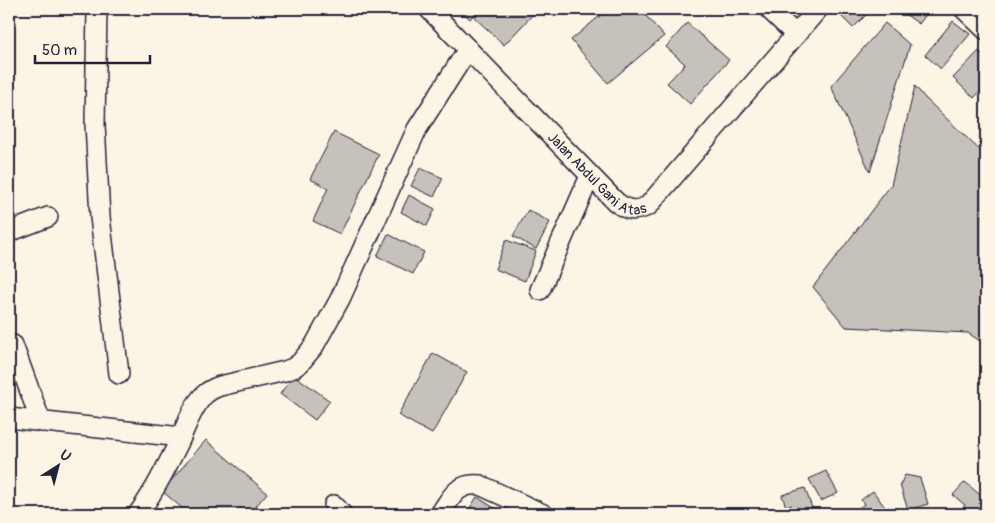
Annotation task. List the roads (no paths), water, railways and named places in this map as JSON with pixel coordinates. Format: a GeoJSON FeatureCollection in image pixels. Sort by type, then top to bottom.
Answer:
{"type":"FeatureCollection","features":[{"type":"Feature","properties":{"kind":"street"},"geometry":{"type":"LineString","coordinates":[[97,9],[95,124],[100,217],[119,374]]}},
{"type":"Feature","properties":{"kind":"street","name":"Jalan Abdul Gani Atas"},"geometry":{"type":"LineString","coordinates":[[430,9],[616,202],[624,208],[632,210],[648,206],[818,9]]}},
{"type":"Feature","properties":{"kind":"street"},"geometry":{"type":"LineString","coordinates":[[769,9],[795,34]]}},
{"type":"Feature","properties":{"kind":"street"},"geometry":{"type":"LineString","coordinates":[[964,9],[986,30]]}},
{"type":"Feature","properties":{"kind":"street"},"geometry":{"type":"LineString","coordinates":[[138,514],[160,480],[194,408],[204,395],[220,386],[293,368],[307,356],[340,300],[417,129],[468,49]]}},
{"type":"Feature","properties":{"kind":"street"},"geometry":{"type":"LineString","coordinates":[[540,290],[590,176]]}},
{"type":"Feature","properties":{"kind":"street"},"geometry":{"type":"LineString","coordinates":[[9,232],[48,217]]}},
{"type":"Feature","properties":{"kind":"street"},"geometry":{"type":"LineString","coordinates":[[13,345],[41,422]]}},
{"type":"Feature","properties":{"kind":"street"},"geometry":{"type":"LineString","coordinates":[[9,418],[181,437]]}},
{"type":"Feature","properties":{"kind":"street"},"geometry":{"type":"LineString","coordinates":[[440,514],[454,493],[464,486],[473,484],[480,485],[543,514]]}}]}
